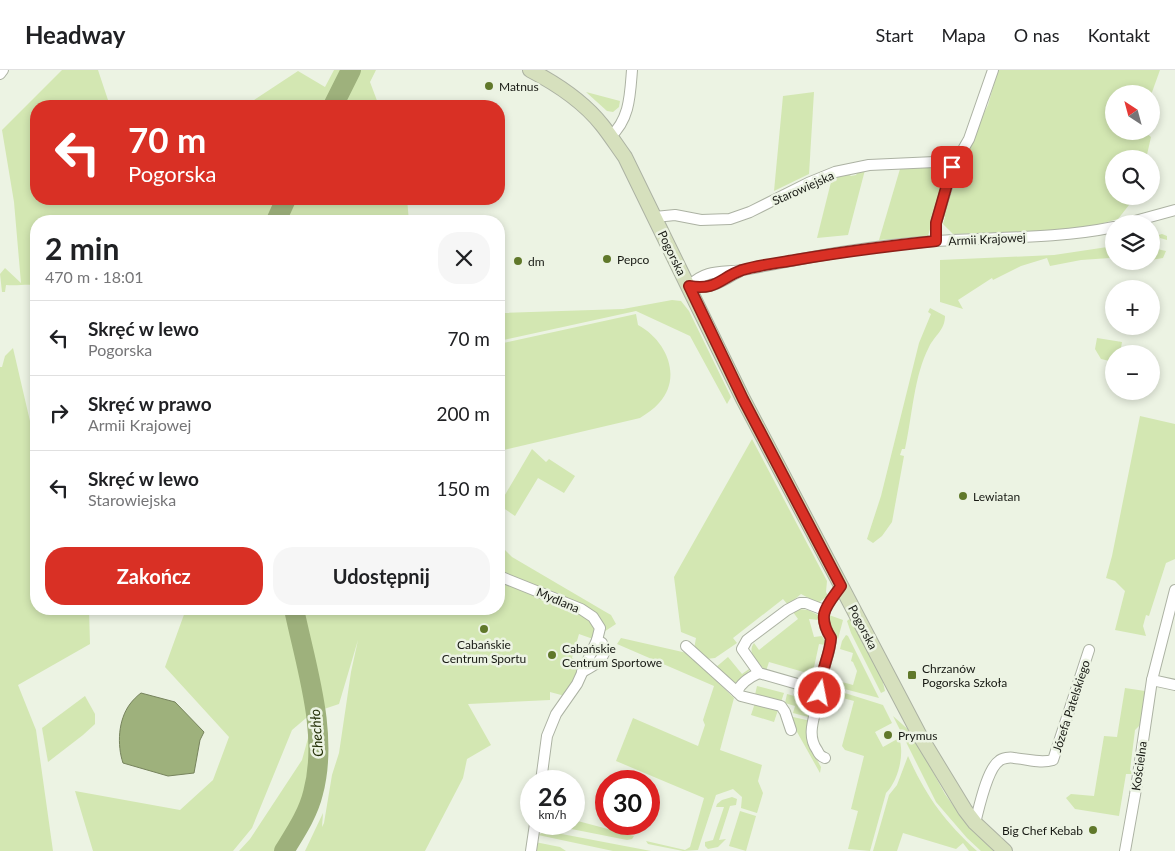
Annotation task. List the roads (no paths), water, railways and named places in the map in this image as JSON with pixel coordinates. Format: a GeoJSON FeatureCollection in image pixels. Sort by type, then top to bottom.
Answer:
{"type":"FeatureCollection","features":[{"type":"Feature","properties":{"kind":"street"},"geometry":{"type":"LineString","coordinates":[[0,74],[3,70]]}},
{"type":"Feature","properties":{"kind":"street","name":"Pogorska"},"geometry":{"type":"LineString","coordinates":[[530,70],[546,78],[577,99],[602,126],[625,157],[743,399],[920,736],[950,786],[976,823],[1005,851]]}},
{"type":"Feature","properties":{"kind":"street"},"geometry":{"type":"LineString","coordinates":[[610,137],[617,131],[626,114],[629,104],[632,70]]}},
{"type":"Feature","properties":{"kind":"street"},"geometry":{"type":"LineString","coordinates":[[936,241],[936,223],[952,167],[969,139],[993,70]]}},
{"type":"Feature","properties":{"kind":"street","name":"Starowiejska"},"geometry":{"type":"LineString","coordinates":[[655,217],[675,215],[701,220],[730,219],[750,212],[808,183],[835,172],[870,165],[935,162],[952,167]]}},
{"type":"Feature","properties":{"kind":"street"},"geometry":{"type":"LineString","coordinates":[[1157,215],[1175,210]]}},
{"type":"Feature","properties":{"kind":"street","name":"Armii Krajowej"},"geometry":{"type":"LineString","coordinates":[[689,286],[702,288],[713,286],[742,270],[832,254],[936,241],[1068,234],[1105,228]]}},
{"type":"Feature","properties":{"kind":"street","name":"Mydlana"},"geometry":{"type":"LineString","coordinates":[[505,578],[581,609],[593,617],[600,628],[597,640],[602,643],[605,650],[604,656],[596,665],[582,672],[577,684],[556,714],[547,736],[542,770]]}},
{"type":"Feature","properties":{"kind":"street"},"geometry":{"type":"LineString","coordinates":[[825,758],[822,757],[812,744],[811,738],[820,686],[831,646],[831,638],[826,630],[823,618],[824,610],[841,586]]}},
{"type":"Feature","properties":{"kind":"street","name":"Kościelna"},"geometry":{"type":"LineString","coordinates":[[1125,851],[1152,680],[1175,590]]}},
{"type":"Feature","properties":{"kind":"street"},"geometry":{"type":"LineString","coordinates":[[820,686],[808,687],[759,672],[742,649],[747,640],[787,610],[800,603],[806,603],[824,610]]}},
{"type":"Feature","properties":{"kind":"street"},"geometry":{"type":"LineString","coordinates":[[686,646],[741,696],[781,706],[791,730]]}},
{"type":"Feature","properties":{"kind":"street","name":"Józefa Patelskiego"},"geometry":{"type":"LineString","coordinates":[[976,823],[992,770],[1000,760],[1012,758],[1037,762],[1053,760],[1089,650]]}},
{"type":"Feature","properties":{"kind":"street"},"geometry":{"type":"LineString","coordinates":[[737,692],[743,682],[759,672]]}},
{"type":"Feature","properties":{"kind":"street"},"geometry":{"type":"LineString","coordinates":[[1152,680],[1175,685]]}},
{"type":"Feature","properties":{"kind":"street"},"geometry":{"type":"LineString","coordinates":[[531,851],[533,835]]}},
{"type":"Feature","properties":{"kind":"waterway","name":"Chechło"},"geometry":{"type":"LineString","coordinates":[[336,100],[351,70]]}},
{"type":"Feature","properties":{"kind":"waterway","name":"Chechło"},"geometry":{"type":"LineString","coordinates":[[279,215],[283,205]]}},
{"type":"Feature","properties":{"kind":"waterway","name":"Chechło"},"geometry":{"type":"LineString","coordinates":[[284,851],[301,823],[311,801],[317,771],[317,724],[314,701],[295,615]]}},
{"type":"Feature","properties":{"kind":"place","name":"Matnus"},"geometry":{"type":"Point","coordinates":[489,86]}},
{"type":"Feature","properties":{"kind":"place","name":"Pepco"},"geometry":{"type":"Point","coordinates":[607,259]}},
{"type":"Feature","properties":{"kind":"place","name":"dm"},"geometry":{"type":"Point","coordinates":[518,261]}},
{"type":"Feature","properties":{"kind":"place","name":"Lewiatan"},"geometry":{"type":"Point","coordinates":[963,496]}},
{"type":"Feature","properties":{"kind":"place","name":"Cabańskie Centrum Sportu"},"geometry":{"type":"Point","coordinates":[484,629]}},
{"type":"Feature","properties":{"kind":"place","name":"Cabańskie Centrum Sportowe"},"geometry":{"type":"Point","coordinates":[552,655]}},
{"type":"Feature","properties":{"kind":"place","name":"Chrzanów Pogorska Szkoła"},"geometry":{"type":"Point","coordinates":[912,675]}},
{"type":"Feature","properties":{"kind":"place","name":"Prymus"},"geometry":{"type":"Point","coordinates":[888,735]}},
{"type":"Feature","properties":{"kind":"place","name":"Big Chef Kebab"},"geometry":{"type":"Point","coordinates":[1093,830]}}]}
